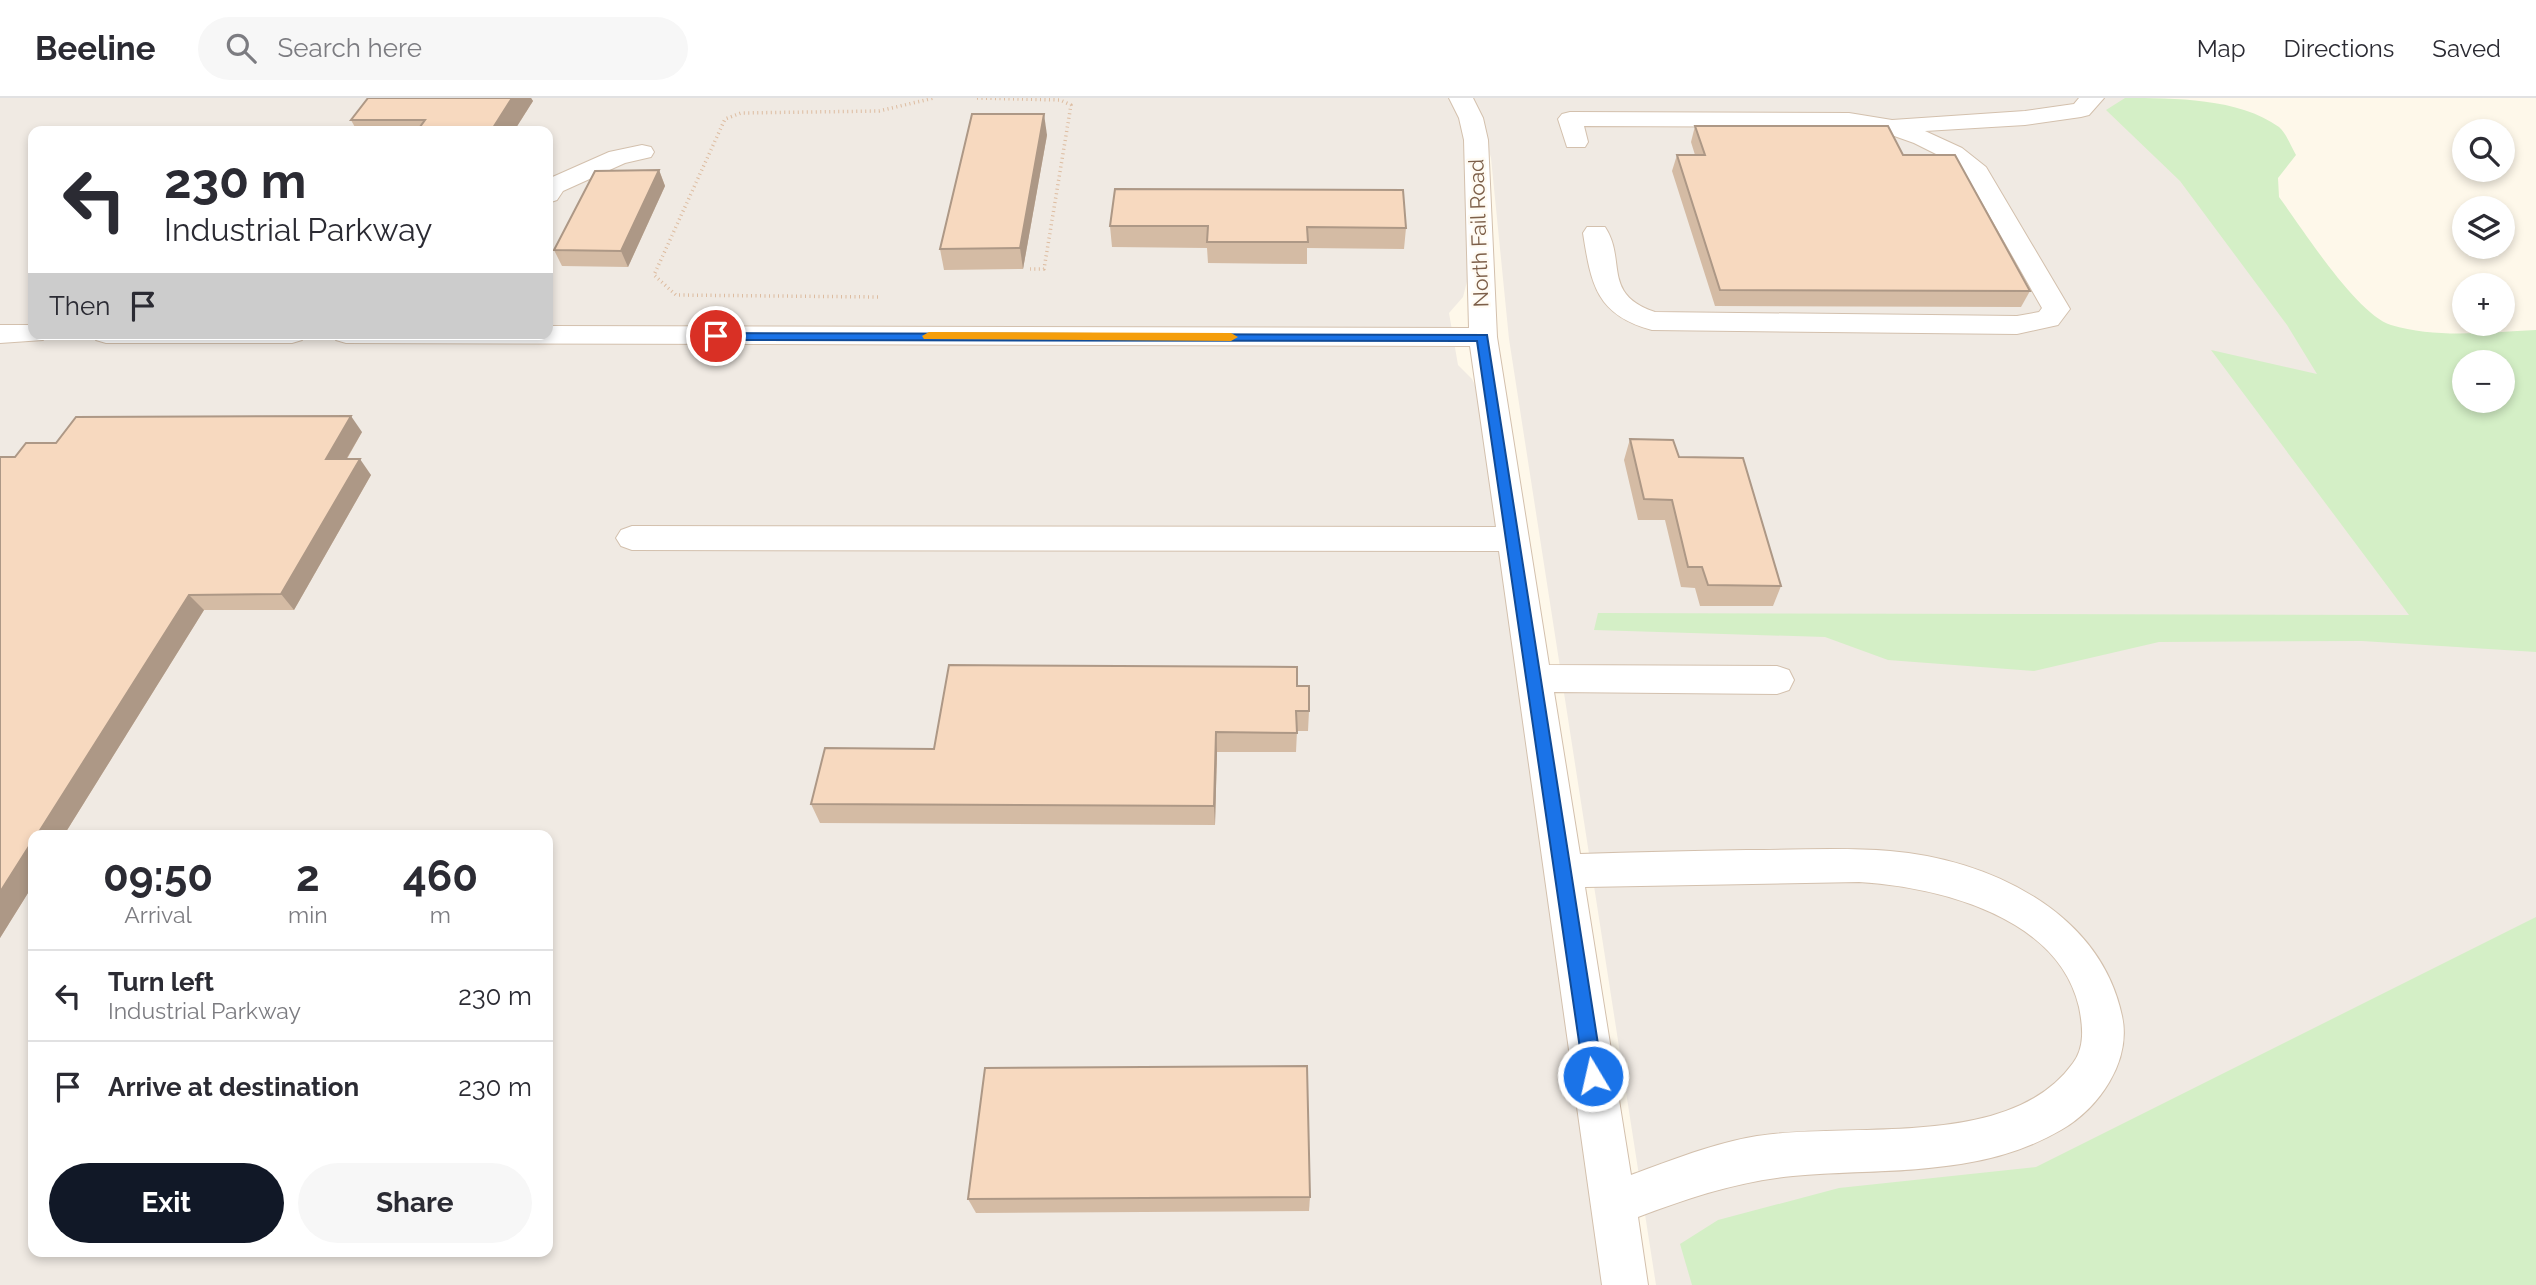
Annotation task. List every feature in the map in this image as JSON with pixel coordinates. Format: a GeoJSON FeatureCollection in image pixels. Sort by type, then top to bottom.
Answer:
{"type":"FeatureCollection","features":[{"type":"Feature","properties":{"kind":"street","name":"North Fail Road"},"geometry":{"type":"LineString","coordinates":[[1461,98],[1471,118],[1476,140],[1482,337],[1625,1285]]}},
{"type":"Feature","properties":{"kind":"street"},"geometry":{"type":"LineString","coordinates":[[1576,142],[1570,119],[1817,118],[1887,126],[2025,118],[2081,110],[2092,98]]}},
{"type":"Feature","properties":{"kind":"street"},"geometry":{"type":"LineString","coordinates":[[1596,233],[1603,271],[1614,301],[1629,314],[1651,321],[2017,325],[2048,319],[2056,309],[1977,172],[1938,145],[1887,126]]}},
{"type":"Feature","properties":{"kind":"street"},"geometry":{"type":"LineString","coordinates":[[553,187],[618,157],[642,152]]}},
{"type":"Feature","properties":{"kind":"street"},"geometry":{"type":"LineString","coordinates":[[0,334],[28,334]]}},
{"type":"Feature","properties":{"kind":"street"},"geometry":{"type":"LineString","coordinates":[[553,335],[1482,337]]}},
{"type":"Feature","properties":{"kind":"street"},"geometry":{"type":"LineString","coordinates":[[632,538],[1513,540]]}},
{"type":"Feature","properties":{"kind":"street"},"geometry":{"type":"LineString","coordinates":[[1534,678],[1777,680]]}},
{"type":"Feature","properties":{"kind":"street"},"geometry":{"type":"LineString","coordinates":[[1563,871],[1863,865],[1938,873],[1998,894],[2056,932],[2089,976],[2101,1011],[2105,1045],[2086,1083],[2047,1115],[2007,1134],[1960,1143],[1757,1158],[1691,1176],[1613,1203]]}},
{"type":"Feature","properties":{"kind":"path"},"geometry":{"type":"LineString","coordinates":[[878,297],[676,295],[654,275],[725,119],[741,113],[879,111],[934,98]]}},
{"type":"Feature","properties":{"kind":"path"},"geometry":{"type":"LineString","coordinates":[[977,98],[1060,100],[1071,105],[1044,269],[1030,269]]}},
{"type":"Feature","properties":{"kind":"shaded area"},"geometry":{"type":"Polygon","coordinates":[[[0,98],[1449,98],[1460,119],[1466,147],[1471,266],[1463,297],[1449,313],[1458,365],[1472,379],[1487,410],[1606,1285],[0,1285],[0,98]]]}},
{"type":"Feature","properties":{"kind":"shaded area"},"geometry":{"type":"Polygon","coordinates":[[[1473,98],[2140,98],[2536,562],[2536,1285],[1656,1285],[1509,339],[1491,158],[1473,98]]]}},
{"type":"Feature","properties":{"kind":"green space"},"geometry":{"type":"Polygon","coordinates":[[[2125,98],[2164,98],[2226,105],[2263,117],[2282,130],[2296,155],[2278,178],[2279,197],[2330,269],[2377,318],[2391,325],[2426,332],[2452,333],[2452,336],[2515,336],[2515,331],[2536,330],[2536,652],[2362,641],[2159,642],[2034,671],[1888,660],[1825,637],[1594,630],[1598,613],[2409,615],[2211,350],[2317,374],[2287,325],[2180,181],[2106,110],[2125,98]]]}},
{"type":"Feature","properties":{"kind":"green space"},"geometry":{"type":"Polygon","coordinates":[[[2536,917],[2536,1285],[1692,1285],[1680,1244],[1718,1220],[1839,1188],[2036,1167],[2536,917]]]}},
{"type":"Feature","properties":{"kind":"building"},"geometry":{"type":"Polygon","coordinates":[[[368,98],[512,98],[494,126],[421,126],[425,120],[351,120],[368,98]]]}},
{"type":"Feature","properties":{"kind":"building"},"geometry":{"type":"Polygon","coordinates":[[[972,114],[1044,114],[1020,248],[940,249],[972,114]]]}},
{"type":"Feature","properties":{"kind":"building"},"geometry":{"type":"Polygon","coordinates":[[[1695,126],[1888,126],[1903,155],[1955,155],[2030,291],[1720,290],[1677,155],[1705,155],[1695,126]]]}},
{"type":"Feature","properties":{"kind":"building"},"geometry":{"type":"Polygon","coordinates":[[[659,170],[621,251],[554,250],[595,171],[659,170]]]}},
{"type":"Feature","properties":{"kind":"building"},"geometry":{"type":"Polygon","coordinates":[[[1115,189],[1403,190],[1406,228],[1307,227],[1308,242],[1207,242],[1208,226],[1110,226],[1115,189]]]}},
{"type":"Feature","properties":{"kind":"building"},"geometry":{"type":"Polygon","coordinates":[[[351,416],[326,459],[360,459],[281,594],[189,595],[40,830],[28,830],[28,848],[0,892],[0,457],[15,457],[26,443],[56,443],[76,417],[351,416]]]}},
{"type":"Feature","properties":{"kind":"building"},"geometry":{"type":"Polygon","coordinates":[[[1630,439],[1673,440],[1679,457],[1743,458],[1781,586],[1708,585],[1702,567],[1688,567],[1672,500],[1644,499],[1630,439]]]}},
{"type":"Feature","properties":{"kind":"building"},"geometry":{"type":"Polygon","coordinates":[[[949,665],[1297,667],[1297,686],[1309,686],[1309,711],[1296,711],[1297,733],[1216,732],[1214,806],[811,804],[825,748],[934,749],[949,665]]]}},
{"type":"Feature","properties":{"kind":"building"},"geometry":{"type":"Polygon","coordinates":[[[1307,1066],[1310,1197],[968,1199],[985,1068],[1307,1066]]]}},
{"type":"Feature","properties":{"kind":"slow traffic"},"geometry":{"type":"LineString","coordinates":[[929,336],[1231,337]]}},
{"type":"Feature","properties":{"kind":"route"},"geometry":{"type":"LineString","coordinates":[[716,336],[1482,337],[1593,1076]]}}]}
